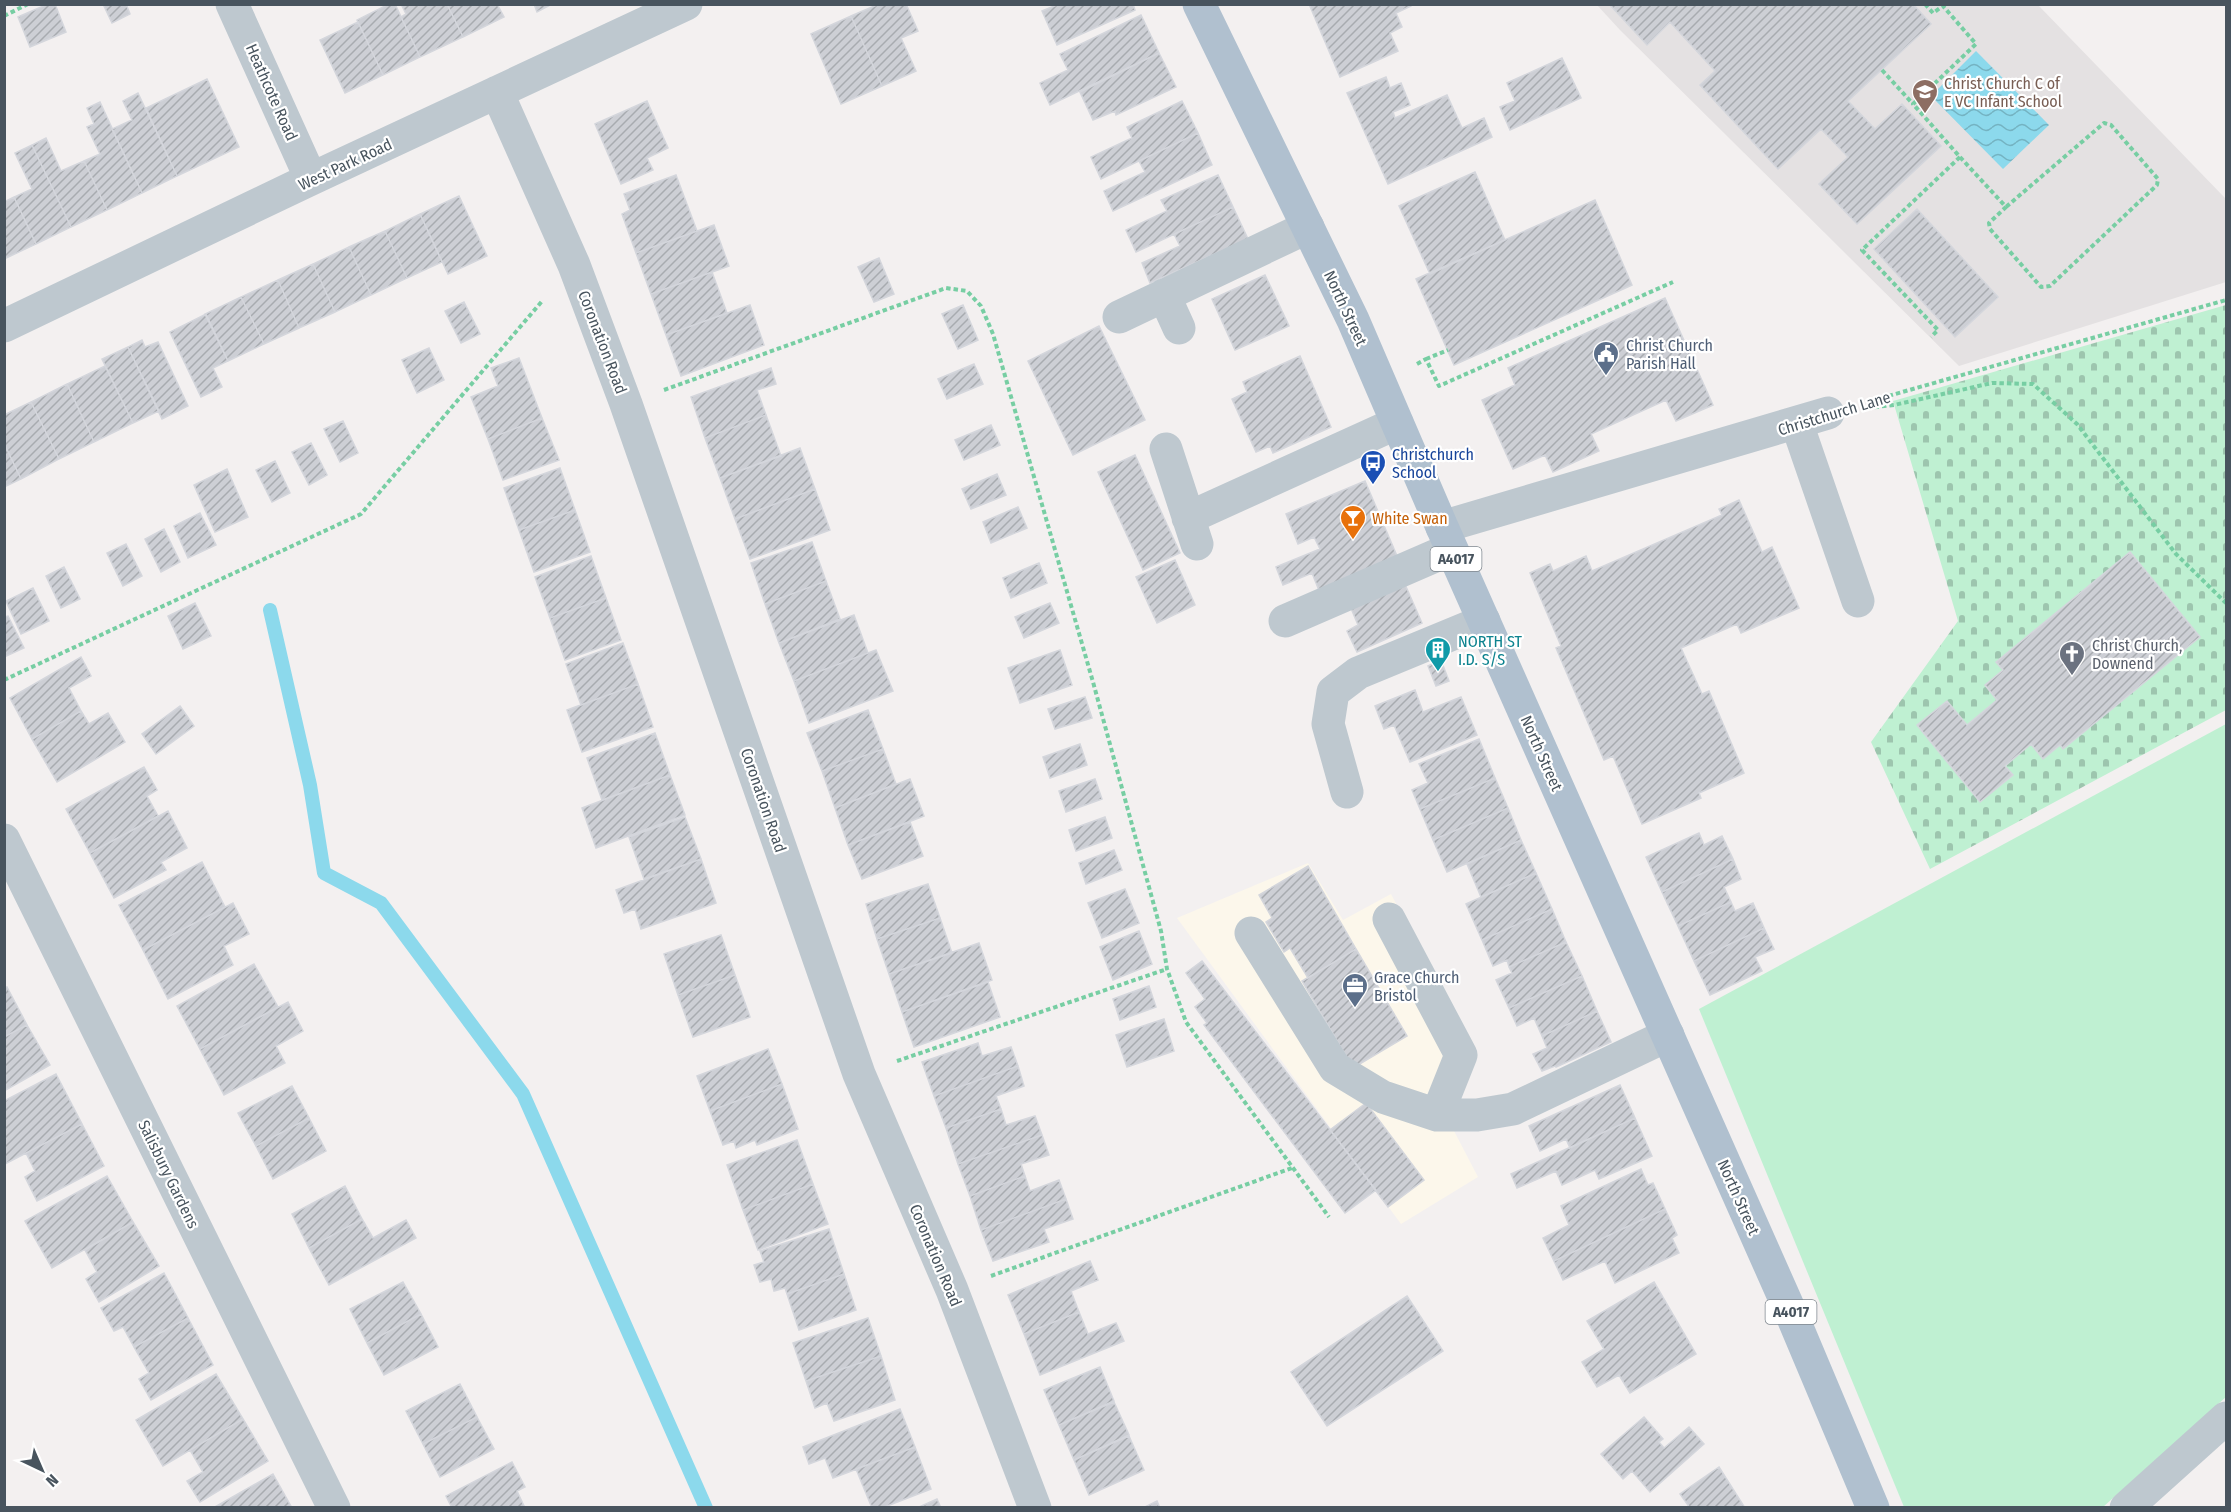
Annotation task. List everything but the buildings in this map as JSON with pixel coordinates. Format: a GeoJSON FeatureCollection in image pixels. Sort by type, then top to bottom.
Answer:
{"type":"FeatureCollection","features":[{"type":"Feature","properties":{"kind":"main road","name":"North Street"},"geometry":{"type":"LineString","coordinates":[[1199,4],[1353,320],[1446,538],[1791,1313],[1873,1508]]}},
{"type":"Feature","properties":{"kind":"street","name":"Heathcote Road"},"geometry":{"type":"LineString","coordinates":[[232,4],[311,179]]}},
{"type":"Feature","properties":{"kind":"street","name":"West Park Road"},"geometry":{"type":"LineString","coordinates":[[4,326],[311,179],[686,4]]}},
{"type":"Feature","properties":{"kind":"street","name":"Coronation Road"},"geometry":{"type":"LineString","coordinates":[[497,92],[574,265],[626,404],[859,1074],[952,1290],[1035,1508]]}},
{"type":"Feature","properties":{"kind":"street"},"geometry":{"type":"LineString","coordinates":[[1119,317],[1308,227]]}},
{"type":"Feature","properties":{"kind":"street"},"geometry":{"type":"LineString","coordinates":[[1164,295],[1179,328]]}},
{"type":"Feature","properties":{"kind":"street","name":"Christchurch Lane"},"geometry":{"type":"LineString","coordinates":[[1285,621],[1446,538],[1828,413]]}},
{"type":"Feature","properties":{"kind":"street"},"geometry":{"type":"LineString","coordinates":[[1166,449],[1193,531],[1397,423]]}},
{"type":"Feature","properties":{"kind":"street"},"geometry":{"type":"LineString","coordinates":[[1797,424],[1858,601]]}},
{"type":"Feature","properties":{"kind":"street"},"geometry":{"type":"LineString","coordinates":[[1347,792],[1328,724],[1333,692],[1358,673],[1484,621]]}},
{"type":"Feature","properties":{"kind":"street","name":"Salisbury Gardens"},"geometry":{"type":"LineString","coordinates":[[4,840],[334,1508]]}},
{"type":"Feature","properties":{"kind":"street"},"geometry":{"type":"LineString","coordinates":[[1389,919],[1461,1054],[1437,1115]]}},
{"type":"Feature","properties":{"kind":"street"},"geometry":{"type":"LineString","coordinates":[[1251,933],[1335,1068],[1383,1097],[1437,1115],[1477,1115],[1514,1109],[1668,1035]]}},
{"type":"Feature","properties":{"kind":"street"},"geometry":{"type":"LineString","coordinates":[[2126,1508],[2226,1418]]}},
{"type":"Feature","properties":{"kind":"path"},"geometry":{"type":"LineString","coordinates":[[4,16],[28,4]]}},
{"type":"Feature","properties":{"kind":"path"},"geometry":{"type":"LineString","coordinates":[[1913,104],[1976,44],[1943,6],[1933,13],[1925,4]]}},
{"type":"Feature","properties":{"kind":"path"},"geometry":{"type":"LineString","coordinates":[[1882,70],[2006,207]]}},
{"type":"Feature","properties":{"kind":"path"},"geometry":{"type":"LineString","coordinates":[[2104,123],[2111,125],[2158,179],[2157,185],[2050,286],[2041,287],[1990,229],[1989,223],[2006,207],[2104,123]]}},
{"type":"Feature","properties":{"kind":"path"},"geometry":{"type":"LineString","coordinates":[[1931,337],[1938,330],[1862,250],[1960,158]]}},
{"type":"Feature","properties":{"kind":"path"},"geometry":{"type":"LineString","coordinates":[[4,680],[360,514],[574,265]]}},
{"type":"Feature","properties":{"kind":"path"},"geometry":{"type":"LineString","coordinates":[[1426,359],[1438,386],[1673,282]]}},
{"type":"Feature","properties":{"kind":"path"},"geometry":{"type":"LineString","coordinates":[[626,404],[946,288],[967,291],[981,306],[993,334],[1161,931],[1167,969],[1186,1022],[1329,1217]]}},
{"type":"Feature","properties":{"kind":"path","name":"Christchurch Lane"},"geometry":{"type":"LineString","coordinates":[[1828,413],[2226,300]]}},
{"type":"Feature","properties":{"kind":"path"},"geometry":{"type":"LineString","coordinates":[[1379,381],[1448,350]]}},
{"type":"Feature","properties":{"kind":"path"},"geometry":{"type":"LineString","coordinates":[[1828,413],[1894,405],[1992,383],[2033,384],[2077,424],[2176,554],[2226,603]]}},
{"type":"Feature","properties":{"kind":"path"},"geometry":{"type":"LineString","coordinates":[[859,1074],[1167,969]]}},
{"type":"Feature","properties":{"kind":"path"},"geometry":{"type":"LineString","coordinates":[[952,1290],[1292,1168]]}},
{"type":"Feature","properties":{"kind":"shaded area","name":"Christ Church C of E VC Infant School"},"geometry":{"type":"Polygon","coordinates":[[[1597,5],[2038,5],[2226,199],[2226,282],[1959,366],[1597,5]]]}},
{"type":"Feature","properties":{"kind":"shaded area"},"geometry":{"type":"Polygon","coordinates":[[[1308,863],[1343,920],[1391,894],[1477,1058],[1458,1101],[1453,1129],[1478,1177],[1401,1224],[1177,918],[1308,863]]]}},
{"type":"Feature","properties":{"kind":"green space"},"geometry":{"type":"Polygon","coordinates":[[[2226,305],[2226,710],[1930,869],[1871,742],[1958,621],[1893,401],[2226,305]]]}},
{"type":"Feature","properties":{"kind":"green space"},"geometry":{"type":"Polygon","coordinates":[[[2226,724],[2226,1397],[2103,1507],[1904,1507],[1699,1009],[2226,724]]]}},
{"type":"Feature","properties":{"kind":"water"},"geometry":{"type":"Polygon","coordinates":[[[1976,51],[2049,125],[2003,169],[1931,96],[1976,51]]]}},
{"type":"Feature","properties":{"kind":"waterway"},"geometry":{"type":"LineString","coordinates":[[270,610],[310,785],[324,873],[381,903],[523,1094],[706,1508]]}},
{"type":"Feature","properties":{"kind":"place","name":"Christ Church C of E VC Infant School"},"geometry":{"type":"Point","coordinates":[1925,115]}},
{"type":"Feature","properties":{"kind":"place","name":"Christ Church Parish Hall"},"geometry":{"type":"Point","coordinates":[1606,377]}},
{"type":"Feature","properties":{"kind":"place","name":"Christchurch School"},"geometry":{"type":"Point","coordinates":[1373,486]}},
{"type":"Feature","properties":{"kind":"place","name":"White Swan"},"geometry":{"type":"Point","coordinates":[1353,541]}},
{"type":"Feature","properties":{"kind":"place","name":"NORTH ST I.D. S/S"},"geometry":{"type":"Point","coordinates":[1438,673]}},
{"type":"Feature","properties":{"kind":"place","name":"Christ Church, Downend"},"geometry":{"type":"Point","coordinates":[2072,677]}},
{"type":"Feature","properties":{"kind":"place","name":"Grace Church Bristol"},"geometry":{"type":"Point","coordinates":[1355,1009]}}]}
